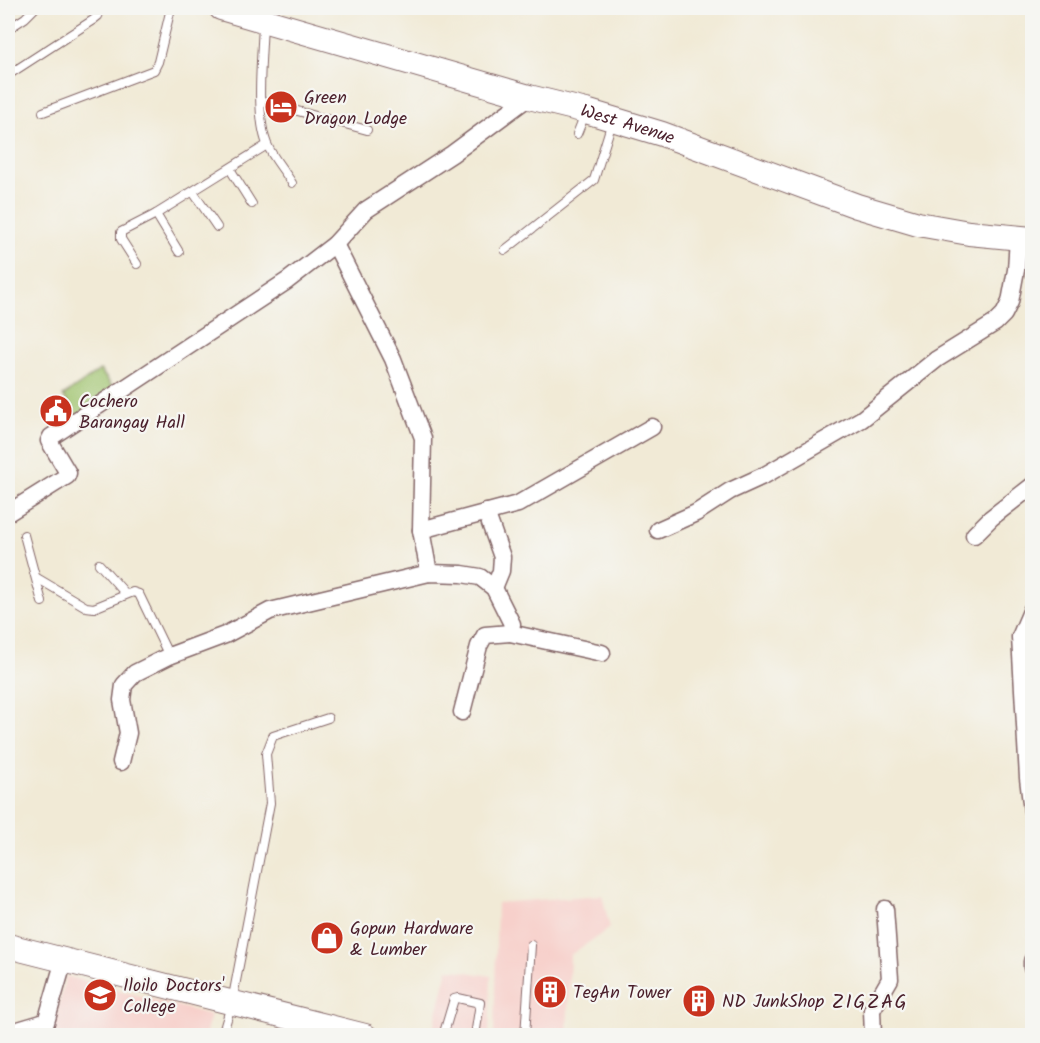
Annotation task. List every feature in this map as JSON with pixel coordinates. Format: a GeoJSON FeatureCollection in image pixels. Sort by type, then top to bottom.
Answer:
{"type":"FeatureCollection","features":[{"type":"Feature","properties":{"kind":"main road","name":"West Avenue"},"geometry":{"type":"LineString","coordinates":[[220,8],[662,134],[857,206],[918,224],[969,233],[1025,239]]}},
{"type":"Feature","properties":{"kind":"main road"},"geometry":{"type":"LineString","coordinates":[[8,946],[351,1034]]}},
{"type":"Feature","properties":{"kind":"street"},"geometry":{"type":"LineString","coordinates":[[8,513],[67,476],[68,473],[49,441],[51,437],[287,281],[335,244],[366,210],[452,153],[529,97]]}},
{"type":"Feature","properties":{"kind":"street"},"geometry":{"type":"LineString","coordinates":[[658,530],[696,513],[730,491],[765,475],[862,419],[937,358],[995,323],[1004,314],[1010,302],[1025,239]]}},
{"type":"Feature","properties":{"kind":"street"},"geometry":{"type":"LineString","coordinates":[[335,244],[393,359],[423,438],[421,530],[429,573]]}},
{"type":"Feature","properties":{"kind":"street"},"geometry":{"type":"LineString","coordinates":[[421,530],[518,504],[652,427]]}},
{"type":"Feature","properties":{"kind":"street"},"geometry":{"type":"LineString","coordinates":[[974,535],[991,518],[1032,486]]}},
{"type":"Feature","properties":{"kind":"street"},"geometry":{"type":"LineString","coordinates":[[486,512],[502,557],[501,571],[494,588]]}},
{"type":"Feature","properties":{"kind":"street"},"geometry":{"type":"LineString","coordinates":[[121,762],[128,733],[122,699],[124,686],[135,674],[169,656],[225,635],[270,611],[429,573],[480,577],[494,588],[512,624],[510,633]]}},
{"type":"Feature","properties":{"kind":"street"},"geometry":{"type":"LineString","coordinates":[[1032,609],[1020,637],[1032,812]]}},
{"type":"Feature","properties":{"kind":"street"},"geometry":{"type":"LineString","coordinates":[[462,712],[479,646],[485,635],[510,633],[602,653]]}},
{"type":"Feature","properties":{"kind":"street"},"geometry":{"type":"LineString","coordinates":[[873,1035],[872,1010],[890,979],[885,909]]}},
{"type":"Feature","properties":{"kind":"street"},"geometry":{"type":"LineString","coordinates":[[8,1033],[44,1029],[64,960]]}},
{"type":"Feature","properties":{"kind":"street"},"geometry":{"type":"LineString","coordinates":[[1032,961],[1032,968]]}},
{"type":"Feature","properties":{"kind":"lane"},"geometry":{"type":"LineString","coordinates":[[8,29],[35,8]]}},
{"type":"Feature","properties":{"kind":"lane"},"geometry":{"type":"LineString","coordinates":[[8,75],[93,20],[100,10],[83,8]]}},
{"type":"Feature","properties":{"kind":"lane"},"geometry":{"type":"LineString","coordinates":[[43,112],[154,70],[171,8]]}},
{"type":"Feature","properties":{"kind":"lane"},"geometry":{"type":"LineString","coordinates":[[263,20],[261,101],[264,132],[267,145],[292,183]]}},
{"type":"Feature","properties":{"kind":"lane"},"geometry":{"type":"LineString","coordinates":[[261,101],[367,130]]}},
{"type":"Feature","properties":{"kind":"lane"},"geometry":{"type":"LineString","coordinates":[[577,134],[586,111]]}},
{"type":"Feature","properties":{"kind":"lane"},"geometry":{"type":"LineString","coordinates":[[506,250],[594,180],[613,119]]}},
{"type":"Feature","properties":{"kind":"lane"},"geometry":{"type":"LineString","coordinates":[[137,264],[120,235],[121,232],[194,192],[267,145]]}},
{"type":"Feature","properties":{"kind":"lane"},"geometry":{"type":"LineString","coordinates":[[230,169],[252,204]]}},
{"type":"Feature","properties":{"kind":"lane"},"geometry":{"type":"LineString","coordinates":[[194,192],[217,227]]}},
{"type":"Feature","properties":{"kind":"lane"},"geometry":{"type":"LineString","coordinates":[[156,214],[179,252]]}},
{"type":"Feature","properties":{"kind":"lane"},"geometry":{"type":"LineString","coordinates":[[24,535],[42,603]]}},
{"type":"Feature","properties":{"kind":"lane"},"geometry":{"type":"LineString","coordinates":[[99,564],[126,594]]}},
{"type":"Feature","properties":{"kind":"lane"},"geometry":{"type":"LineString","coordinates":[[37,578],[86,607],[94,608],[133,592],[140,594],[169,656]]}},
{"type":"Feature","properties":{"kind":"lane"},"geometry":{"type":"LineString","coordinates":[[222,1035],[232,1002],[270,804],[266,754],[269,744],[273,736],[328,718]]}},
{"type":"Feature","properties":{"kind":"lane"},"geometry":{"type":"LineString","coordinates":[[525,1035],[531,945]]}},
{"type":"Feature","properties":{"kind":"lane"},"geometry":{"type":"LineString","coordinates":[[445,1035],[454,999],[458,998],[480,1004],[475,1035]]}},
{"type":"Feature","properties":{"kind":"shaded area"},"geometry":{"type":"Polygon","coordinates":[[[602,895],[610,928],[570,955],[567,1035],[494,1036],[497,903],[602,895]]]}},
{"type":"Feature","properties":{"kind":"shaded area"},"geometry":{"type":"Polygon","coordinates":[[[448,969],[491,976],[489,1035],[432,1034],[448,969]]]}},
{"type":"Feature","properties":{"kind":"shaded area","name":"Iloilo Doctors' College"},"geometry":{"type":"Polygon","coordinates":[[[66,976],[211,1015],[205,1035],[51,1036],[66,976]]]}},
{"type":"Feature","properties":{"kind":"green space"},"geometry":{"type":"Polygon","coordinates":[[[100,370],[115,390],[77,416],[63,396],[100,370]]]}},
{"type":"Feature","properties":{"kind":"place","name":"Green Dragon Lodge"},"geometry":{"type":"Point","coordinates":[281,107]}},
{"type":"Feature","properties":{"kind":"place","name":"Cochero Barangay Hall"},"geometry":{"type":"Point","coordinates":[56,411]}},
{"type":"Feature","properties":{"kind":"place","name":"Gopun Hardware & Lumber"},"geometry":{"type":"Point","coordinates":[327,938]}},
{"type":"Feature","properties":{"kind":"place","name":"TegAn Tower"},"geometry":{"type":"Point","coordinates":[550,992]}},
{"type":"Feature","properties":{"kind":"place","name":"Iloilo Doctors' College"},"geometry":{"type":"Point","coordinates":[100,995]}},
{"type":"Feature","properties":{"kind":"place","name":"ND JunkShop"},"geometry":{"type":"Point","coordinates":[699,1001]}},
{"type":"Feature","properties":{"kind":"district","name":"ZIGZAG"},"geometry":{"type":"Point","coordinates":[870,1001]}}]}
